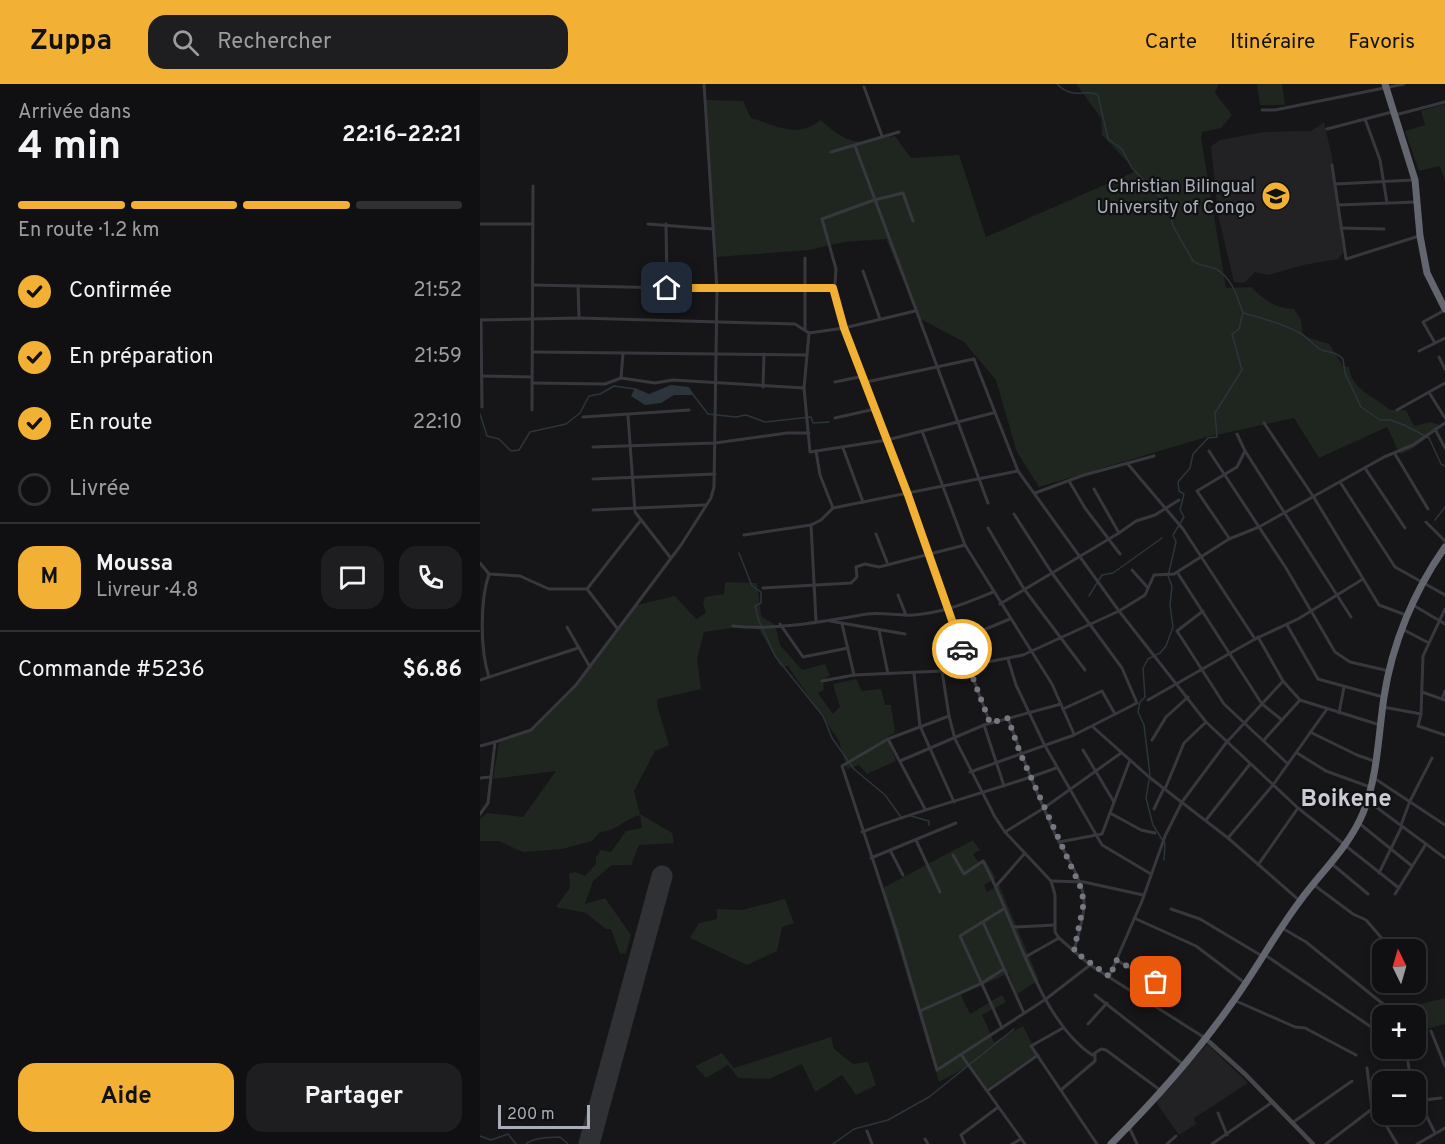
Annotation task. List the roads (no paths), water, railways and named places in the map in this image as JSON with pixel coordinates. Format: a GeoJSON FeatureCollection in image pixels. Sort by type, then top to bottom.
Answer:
{"type":"FeatureCollection","features":[{"type":"Feature","properties":{"kind":"highway"},"geometry":{"type":"LineString","coordinates":[[1385,86],[1415,180],[1420,236],[1427,273],[1445,310]]}},
{"type":"Feature","properties":{"kind":"highway"},"geometry":{"type":"LineString","coordinates":[[1111,1144],[1185,1066],[1234,1001],[1281,927],[1346,845],[1358,823],[1374,777],[1384,697],[1402,630],[1423,583],[1445,547]]}},
{"type":"Feature","properties":{"kind":"street"},"geometry":{"type":"LineString","coordinates":[[480,746],[531,730],[555,709],[590,667],[711,498],[715,443],[717,289],[704,84]]}},
{"type":"Feature","properties":{"kind":"street"},"geometry":{"type":"LineString","coordinates":[[1262,110],[1275,110],[1404,84]]}},
{"type":"Feature","properties":{"kind":"street"},"geometry":{"type":"LineString","coordinates":[[864,87],[882,136]]}},
{"type":"Feature","properties":{"kind":"street"},"geometry":{"type":"LineString","coordinates":[[1327,129],[1445,102]]}},
{"type":"Feature","properties":{"kind":"street"},"geometry":{"type":"LineString","coordinates":[[1365,119],[1380,160],[1387,203]]}},
{"type":"Feature","properties":{"kind":"street"},"geometry":{"type":"LineString","coordinates":[[831,152],[899,132]]}},
{"type":"Feature","properties":{"kind":"street"},"geometry":{"type":"LineString","coordinates":[[855,146],[988,503]]}},
{"type":"Feature","properties":{"kind":"street"},"geometry":{"type":"LineString","coordinates":[[1332,165],[1346,259],[1420,236]]}},
{"type":"Feature","properties":{"kind":"street"},"geometry":{"type":"LineString","coordinates":[[1335,184],[1415,180]]}},
{"type":"Feature","properties":{"kind":"street"},"geometry":{"type":"LineString","coordinates":[[532,410],[533,186]]}},
{"type":"Feature","properties":{"kind":"street"},"geometry":{"type":"LineString","coordinates":[[913,220],[903,193],[874,200],[822,219],[836,268],[833,288],[844,328],[908,495],[946,609],[990,723]]}},
{"type":"Feature","properties":{"kind":"street"},"geometry":{"type":"LineString","coordinates":[[1338,205],[1418,202]]}},
{"type":"Feature","properties":{"kind":"street"},"geometry":{"type":"LineString","coordinates":[[480,224],[533,224]]}},
{"type":"Feature","properties":{"kind":"street"},"geometry":{"type":"LineString","coordinates":[[648,224],[713,228]]}},
{"type":"Feature","properties":{"kind":"street"},"geometry":{"type":"LineString","coordinates":[[666,224],[667,288]]}},
{"type":"Feature","properties":{"kind":"street"},"geometry":{"type":"LineString","coordinates":[[1341,228],[1384,229]]}},
{"type":"Feature","properties":{"kind":"street"},"geometry":{"type":"LineString","coordinates":[[805,258],[807,355],[804,388],[809,418],[810,452],[887,440],[993,413]]}},
{"type":"Feature","properties":{"kind":"street"},"geometry":{"type":"LineString","coordinates":[[863,270],[880,319]]}},
{"type":"Feature","properties":{"kind":"street"},"geometry":{"type":"LineString","coordinates":[[534,285],[717,289],[833,288]]}},
{"type":"Feature","properties":{"kind":"street"},"geometry":{"type":"LineString","coordinates":[[578,286],[579,318]]}},
{"type":"Feature","properties":{"kind":"street"},"geometry":{"type":"LineString","coordinates":[[1435,343],[1423,322],[1445,310]]}},
{"type":"Feature","properties":{"kind":"street"},"geometry":{"type":"LineString","coordinates":[[482,407],[480,320],[579,318],[795,324],[807,332],[844,328],[915,311]]}},
{"type":"Feature","properties":{"kind":"street"},"geometry":{"type":"LineString","coordinates":[[1419,351],[1445,338]]}},
{"type":"Feature","properties":{"kind":"street"},"geometry":{"type":"LineString","coordinates":[[533,352],[807,355]]}},
{"type":"Feature","properties":{"kind":"street"},"geometry":{"type":"LineString","coordinates":[[621,378],[623,353]]}},
{"type":"Feature","properties":{"kind":"street"},"geometry":{"type":"LineString","coordinates":[[763,387],[764,354]]}},
{"type":"Feature","properties":{"kind":"street"},"geometry":{"type":"LineString","coordinates":[[1439,357],[1445,369]]}},
{"type":"Feature","properties":{"kind":"street"},"geometry":{"type":"LineString","coordinates":[[866,382],[974,359],[993,413],[1018,471],[1097,582],[1206,722],[1298,808],[1399,888]]}},
{"type":"Feature","properties":{"kind":"street"},"geometry":{"type":"LineString","coordinates":[[482,376],[533,377]]}},
{"type":"Feature","properties":{"kind":"street"},"geometry":{"type":"LineString","coordinates":[[835,382],[864,376]]}},
{"type":"Feature","properties":{"kind":"street"},"geometry":{"type":"LineString","coordinates":[[532,383],[606,384],[621,378],[655,383],[673,380],[715,385],[804,388]]}},
{"type":"Feature","properties":{"kind":"street"},"geometry":{"type":"LineString","coordinates":[[1397,410],[1445,383]]}},
{"type":"Feature","properties":{"kind":"street"},"geometry":{"type":"LineString","coordinates":[[1430,393],[1445,418]]}},
{"type":"Feature","properties":{"kind":"street"},"geometry":{"type":"LineString","coordinates":[[835,418],[875,409]]}},
{"type":"Feature","properties":{"kind":"street"},"geometry":{"type":"LineString","coordinates":[[583,417],[628,416],[690,410]]}},
{"type":"Feature","properties":{"kind":"street"},"geometry":{"type":"LineString","coordinates":[[628,416],[634,508],[670,557]]}},
{"type":"Feature","properties":{"kind":"street"},"geometry":{"type":"LineString","coordinates":[[1264,423],[1313,496],[1379,605],[1408,616]]}},
{"type":"Feature","properties":{"kind":"street"},"geometry":{"type":"LineString","coordinates":[[822,681],[854,675],[942,671],[1008,659],[1061,639],[1145,595],[1154,575],[1168,576],[1177,572],[1229,538],[1259,527],[1445,423]]}},
{"type":"Feature","properties":{"kind":"street"},"geometry":{"type":"LineString","coordinates":[[1435,429],[1445,448]]}},
{"type":"Feature","properties":{"kind":"street"},"geometry":{"type":"LineString","coordinates":[[922,432],[965,545],[1031,651],[1064,709],[1074,735]]}},
{"type":"Feature","properties":{"kind":"street"},"geometry":{"type":"LineString","coordinates":[[593,447],[715,443],[787,433],[809,433]]}},
{"type":"Feature","properties":{"kind":"street"},"geometry":{"type":"LineString","coordinates":[[1237,434],[1245,451],[1351,617]]}},
{"type":"Feature","properties":{"kind":"street"},"geometry":{"type":"LineString","coordinates":[[843,448],[863,502]]}},
{"type":"Feature","properties":{"kind":"street"},"geometry":{"type":"LineString","coordinates":[[816,451],[820,475],[833,508]]}},
{"type":"Feature","properties":{"kind":"street"},"geometry":{"type":"LineString","coordinates":[[1209,451],[1259,527],[1328,642],[1346,660],[1389,672]]}},
{"type":"Feature","properties":{"kind":"street"},"geometry":{"type":"LineString","coordinates":[[1229,538],[1197,491],[1237,467],[1245,451]]}},
{"type":"Feature","properties":{"kind":"street"},"geometry":{"type":"LineString","coordinates":[[1395,453],[1428,509]]}},
{"type":"Feature","properties":{"kind":"street"},"geometry":{"type":"LineString","coordinates":[[1035,493],[1154,456]]}},
{"type":"Feature","properties":{"kind":"street"},"geometry":{"type":"LineString","coordinates":[[1127,464],[1166,508],[1202,556],[1283,681],[1300,700],[1381,725]]}},
{"type":"Feature","properties":{"kind":"street"},"geometry":{"type":"LineString","coordinates":[[1365,468],[1405,528]]}},
{"type":"Feature","properties":{"kind":"street"},"geometry":{"type":"LineString","coordinates":[[744,535],[811,525],[821,520],[833,508],[908,495],[1018,471]]}},
{"type":"Feature","properties":{"kind":"street"},"geometry":{"type":"LineString","coordinates":[[593,479],[714,474]]}},
{"type":"Feature","properties":{"kind":"street"},"geometry":{"type":"LineString","coordinates":[[1069,481],[1120,554]]}},
{"type":"Feature","properties":{"kind":"street"},"geometry":{"type":"LineString","coordinates":[[1340,482],[1395,567],[1445,595]]}},
{"type":"Feature","properties":{"kind":"street"},"geometry":{"type":"LineString","coordinates":[[1094,489],[1119,533]]}},
{"type":"Feature","properties":{"kind":"street"},"geometry":{"type":"LineString","coordinates":[[1000,604],[1109,540],[1136,520],[1155,515],[1179,500]]}},
{"type":"Feature","properties":{"kind":"street"},"geometry":{"type":"LineString","coordinates":[[593,510],[706,505]]}},
{"type":"Feature","properties":{"kind":"street"},"geometry":{"type":"LineString","coordinates":[[970,772],[1074,735],[1137,703],[1122,668],[1052,573],[1014,514]]}},
{"type":"Feature","properties":{"kind":"street"},"geometry":{"type":"LineString","coordinates":[[587,589],[641,520]]}},
{"type":"Feature","properties":{"kind":"street"},"geometry":{"type":"LineString","coordinates":[[1426,522],[1445,541]]}},
{"type":"Feature","properties":{"kind":"street"},"geometry":{"type":"LineString","coordinates":[[811,525],[816,621]]}},
{"type":"Feature","properties":{"kind":"street"},"geometry":{"type":"LineString","coordinates":[[988,528],[1024,589],[1085,670]]}},
{"type":"Feature","properties":{"kind":"street"},"geometry":{"type":"LineString","coordinates":[[876,534],[887,562]]}},
{"type":"Feature","properties":{"kind":"street"},"geometry":{"type":"LineString","coordinates":[[763,588],[851,583],[857,577],[856,567],[865,564],[879,567],[887,562],[965,545]]}},
{"type":"Feature","properties":{"kind":"street"},"geometry":{"type":"LineString","coordinates":[[480,563],[489,574],[520,576],[549,589],[587,589]]}},
{"type":"Feature","properties":{"kind":"street"},"geometry":{"type":"LineString","coordinates":[[1132,570],[1148,588]]}},
{"type":"Feature","properties":{"kind":"street"},"geometry":{"type":"LineString","coordinates":[[1177,572],[1262,704],[1282,720]]}},
{"type":"Feature","properties":{"kind":"street"},"geometry":{"type":"LineString","coordinates":[[489,574],[481,590],[483,661],[489,677]]}},
{"type":"Feature","properties":{"kind":"street"},"geometry":{"type":"LineString","coordinates":[[1148,700],[1178,685],[1256,638],[1287,625],[1363,579]]}},
{"type":"Feature","properties":{"kind":"street"},"geometry":{"type":"LineString","coordinates":[[587,589],[617,628]]}},
{"type":"Feature","properties":{"kind":"street"},"geometry":{"type":"LineString","coordinates":[[733,626],[828,621],[870,614],[906,615],[970,604],[993,592]]}},
{"type":"Feature","properties":{"kind":"street"},"geometry":{"type":"LineString","coordinates":[[898,595],[906,615]]}},
{"type":"Feature","properties":{"kind":"street"},"geometry":{"type":"LineString","coordinates":[[1412,605],[1445,624]]}},
{"type":"Feature","properties":{"kind":"street"},"geometry":{"type":"LineString","coordinates":[[1445,609],[1428,642],[1424,656],[1421,714],[1418,726],[1445,735]]}},
{"type":"Feature","properties":{"kind":"street"},"geometry":{"type":"LineString","coordinates":[[1203,611],[1177,631],[1224,704],[1288,764]]}},
{"type":"Feature","properties":{"kind":"street"},"geometry":{"type":"LineString","coordinates":[[959,640],[1010,619]]}},
{"type":"Feature","properties":{"kind":"street"},"geometry":{"type":"LineString","coordinates":[[828,621],[905,634]]}},
{"type":"Feature","properties":{"kind":"street"},"geometry":{"type":"LineString","coordinates":[[780,624],[803,657],[848,648]]}},
{"type":"Feature","properties":{"kind":"street"},"geometry":{"type":"LineString","coordinates":[[842,624],[854,675]]}},
{"type":"Feature","properties":{"kind":"street"},"geometry":{"type":"LineString","coordinates":[[1287,625],[1318,680],[1384,697]]}},
{"type":"Feature","properties":{"kind":"street"},"geometry":{"type":"LineString","coordinates":[[567,627],[590,667]]}},
{"type":"Feature","properties":{"kind":"street"},"geometry":{"type":"LineString","coordinates":[[879,630],[888,675]]}},
{"type":"Feature","properties":{"kind":"street"},"geometry":{"type":"LineString","coordinates":[[1402,630],[1428,642]]}},
{"type":"Feature","properties":{"kind":"street"},"geometry":{"type":"LineString","coordinates":[[480,680],[578,648]]}},
{"type":"Feature","properties":{"kind":"street"},"geometry":{"type":"LineString","coordinates":[[1008,659],[1044,744],[1095,835],[1102,845],[1151,874]]}},
{"type":"Feature","properties":{"kind":"street"},"geometry":{"type":"LineString","coordinates":[[942,671],[955,739],[970,772],[1005,832],[1051,881],[1055,896],[1054,925],[1059,938],[1090,964],[1206,1039],[1245,1074],[1313,1144]]}},
{"type":"Feature","properties":{"kind":"street"},"geometry":{"type":"LineString","coordinates":[[914,674],[920,726],[954,802]]}},
{"type":"Feature","properties":{"kind":"street"},"geometry":{"type":"LineString","coordinates":[[1110,977],[1165,836],[1182,802],[1226,743],[1283,681]]}},
{"type":"Feature","properties":{"kind":"street"},"geometry":{"type":"LineString","coordinates":[[1339,713],[1344,687]]}},
{"type":"Feature","properties":{"kind":"street"},"geometry":{"type":"LineString","coordinates":[[1064,709],[1102,691],[1115,714]]}},
{"type":"Feature","properties":{"kind":"street"},"geometry":{"type":"LineString","coordinates":[[1422,692],[1443,700],[1445,691]]}},
{"type":"Feature","properties":{"kind":"street"},"geometry":{"type":"LineString","coordinates":[[1152,740],[1166,717],[1188,697]]}},
{"type":"Feature","properties":{"kind":"street"},"geometry":{"type":"LineString","coordinates":[[1264,740],[1300,700]]}},
{"type":"Feature","properties":{"kind":"street"},"geometry":{"type":"LineString","coordinates":[[900,761],[984,725],[1061,704]]}},
{"type":"Feature","properties":{"kind":"street"},"geometry":{"type":"LineString","coordinates":[[1383,707],[1421,714]]}},
{"type":"Feature","properties":{"kind":"street"},"geometry":{"type":"LineString","coordinates":[[1228,838],[1273,785],[1327,709]]}},
{"type":"Feature","properties":{"kind":"street"},"geometry":{"type":"LineString","coordinates":[[949,716],[888,739],[842,766],[937,1070],[962,1056],[1046,999],[1090,964]]}},
{"type":"Feature","properties":{"kind":"street"},"geometry":{"type":"LineString","coordinates":[[1008,718],[1020,753],[1044,808],[1059,842],[1068,855],[1084,902],[1074,951]]}},
{"type":"Feature","properties":{"kind":"street"},"geometry":{"type":"LineString","coordinates":[[1154,809],[1184,743],[1206,722]]}},
{"type":"Feature","properties":{"kind":"street"},"geometry":{"type":"LineString","coordinates":[[984,725],[1004,786]]}},
{"type":"Feature","properties":{"kind":"street"},"geometry":{"type":"LineString","coordinates":[[1093,727],[1121,753],[1228,838],[1300,901]]}},
{"type":"Feature","properties":{"kind":"street"},"geometry":{"type":"LineString","coordinates":[[1310,732],[1348,751],[1377,762]]}},
{"type":"Feature","properties":{"kind":"street"},"geometry":{"type":"LineString","coordinates":[[888,739],[925,809]]}},
{"type":"Feature","properties":{"kind":"street"},"geometry":{"type":"LineString","coordinates":[[480,814],[488,803],[495,742]]}},
{"type":"Feature","properties":{"kind":"street"},"geometry":{"type":"LineString","coordinates":[[1083,750],[1114,802]]}},
{"type":"Feature","properties":{"kind":"street"},"geometry":{"type":"LineString","coordinates":[[1005,832],[1069,791],[1121,753]]}},
{"type":"Feature","properties":{"kind":"street"},"geometry":{"type":"LineString","coordinates":[[1296,753],[1326,771],[1371,787]]}},
{"type":"Feature","properties":{"kind":"street"},"geometry":{"type":"LineString","coordinates":[[1379,873],[1392,850],[1410,801],[1432,758]]}},
{"type":"Feature","properties":{"kind":"street"},"geometry":{"type":"LineString","coordinates":[[1059,842],[1102,834],[1124,771],[1131,760]]}},
{"type":"Feature","properties":{"kind":"street"},"geometry":{"type":"LineString","coordinates":[[1206,820],[1250,764]]}},
{"type":"Feature","properties":{"kind":"street"},"geometry":{"type":"LineString","coordinates":[[862,832],[925,809],[983,794],[1056,768]]}},
{"type":"Feature","properties":{"kind":"street"},"geometry":{"type":"LineString","coordinates":[[480,778],[490,777]]}},
{"type":"Feature","properties":{"kind":"street"},"geometry":{"type":"LineString","coordinates":[[1374,777],[1445,825]]}},
{"type":"Feature","properties":{"kind":"street"},"geometry":{"type":"LineString","coordinates":[[1367,800],[1445,858]]}},
{"type":"Feature","properties":{"kind":"street"},"geometry":{"type":"LineString","coordinates":[[1258,865],[1298,808]]}},
{"type":"Feature","properties":{"kind":"street"},"geometry":{"type":"LineString","coordinates":[[1110,813],[1141,830],[1155,833]]}},
{"type":"Feature","properties":{"kind":"street"},"geometry":{"type":"LineString","coordinates":[[871,858],[956,823]]}},
{"type":"Feature","properties":{"kind":"street"},"geometry":{"type":"LineString","coordinates":[[1358,823],[1412,866]]}},
{"type":"Feature","properties":{"kind":"street"},"geometry":{"type":"LineString","coordinates":[[916,840],[940,892]]}},
{"type":"Feature","properties":{"kind":"street"},"geometry":{"type":"LineString","coordinates":[[1395,894],[1426,844]]}},
{"type":"Feature","properties":{"kind":"street"},"geometry":{"type":"LineString","coordinates":[[890,850],[903,875]]}},
{"type":"Feature","properties":{"kind":"street"},"geometry":{"type":"LineString","coordinates":[[996,885],[1025,853]]}},
{"type":"Feature","properties":{"kind":"street"},"geometry":{"type":"LineString","coordinates":[[953,855],[964,874],[983,861],[996,885],[1046,999],[1063,1028],[1082,1049],[1095,1055]]}},
{"type":"Feature","properties":{"kind":"street"},"geometry":{"type":"LineString","coordinates":[[1330,863],[1368,894]]}},
{"type":"Feature","properties":{"kind":"street"},"geometry":{"type":"LineString","coordinates":[[1051,881],[1076,880],[1143,895]]}},
{"type":"Feature","properties":{"kind":"street"},"geometry":{"type":"LineString","coordinates":[[1313,884],[1353,914],[1366,920],[1382,939]]}},
{"type":"Feature","properties":{"kind":"street"},"geometry":{"type":"LineString","coordinates":[[1002,1028],[960,936],[1006,908]]}},
{"type":"Feature","properties":{"kind":"street"},"geometry":{"type":"LineString","coordinates":[[1171,909],[1200,919],[1263,955],[1372,1028]]}},
{"type":"Feature","properties":{"kind":"street"},"geometry":{"type":"LineString","coordinates":[[1134,918],[1196,945],[1245,983]]}},
{"type":"Feature","properties":{"kind":"street"},"geometry":{"type":"LineString","coordinates":[[983,922],[1024,1014]]}},
{"type":"Feature","properties":{"kind":"street"},"geometry":{"type":"LineString","coordinates":[[1014,927],[1054,925]]}},
{"type":"Feature","properties":{"kind":"street"},"geometry":{"type":"LineString","coordinates":[[1281,927],[1315,949],[1384,1005]]}},
{"type":"Feature","properties":{"kind":"street"},"geometry":{"type":"LineString","coordinates":[[1027,956],[1059,938]]}},
{"type":"Feature","properties":{"kind":"street"},"geometry":{"type":"LineString","coordinates":[[1116,960],[1156,982],[1144,1001]]}},
{"type":"Feature","properties":{"kind":"street"},"geometry":{"type":"LineString","coordinates":[[920,1011],[982,983],[1004,969]]}},
{"type":"Feature","properties":{"kind":"street"},"geometry":{"type":"LineString","coordinates":[[1095,994],[1185,1066]]}},
{"type":"Feature","properties":{"kind":"street"},"geometry":{"type":"LineString","coordinates":[[1234,1001],[1295,1027],[1305,1028],[1356,1055]]}},
{"type":"Feature","properties":{"kind":"street"},"geometry":{"type":"LineString","coordinates":[[1088,1024],[1107,1004]]}},
{"type":"Feature","properties":{"kind":"street"},"geometry":{"type":"LineString","coordinates":[[1063,1028],[1031,1046],[1097,1144]]}},
{"type":"Feature","properties":{"kind":"street"},"geometry":{"type":"LineString","coordinates":[[1431,1031],[1445,1066]]}},
{"type":"Feature","properties":{"kind":"street"},"geometry":{"type":"LineString","coordinates":[[1095,1055],[1101,1050],[1106,1050],[1162,1092]]}},
{"type":"Feature","properties":{"kind":"street"},"geometry":{"type":"LineString","coordinates":[[987,1091],[1038,1055]]}},
{"type":"Feature","properties":{"kind":"street"},"geometry":{"type":"LineString","coordinates":[[1061,1090],[1095,1061],[1095,1055]]}},
{"type":"Feature","properties":{"kind":"street"},"geometry":{"type":"LineString","coordinates":[[962,1056],[1025,1144]]}},
{"type":"Feature","properties":{"kind":"street"},"geometry":{"type":"LineString","coordinates":[[1367,1068],[1372,1097]]}},
{"type":"Feature","properties":{"kind":"street"},"geometry":{"type":"LineString","coordinates":[[1292,1122],[1352,1081]]}},
{"type":"Feature","properties":{"kind":"street"},"geometry":{"type":"LineString","coordinates":[[1426,1100],[1441,1098]]}},
{"type":"Feature","properties":{"kind":"street"},"geometry":{"type":"LineString","coordinates":[[1212,1144],[1271,1103]]}},
{"type":"Feature","properties":{"kind":"street"},"geometry":{"type":"LineString","coordinates":[[965,1144],[962,1135],[998,1107]]}},
{"type":"Feature","properties":{"kind":"street"},"geometry":{"type":"LineString","coordinates":[[1326,1144],[1372,1110]]}},
{"type":"Feature","properties":{"kind":"street"},"geometry":{"type":"LineString","coordinates":[[1218,1113],[1227,1135]]}},
{"type":"Feature","properties":{"kind":"street"},"geometry":{"type":"LineString","coordinates":[[1426,1117],[1435,1133]]}},
{"type":"Feature","properties":{"kind":"street"},"geometry":{"type":"LineString","coordinates":[[1385,1125],[1397,1144]]}},
{"type":"Feature","properties":{"kind":"street"},"geometry":{"type":"LineString","coordinates":[[1129,1126],[1137,1144]]}},
{"type":"Feature","properties":{"kind":"street"},"geometry":{"type":"LineString","coordinates":[[1416,1144],[1445,1128]]}},
{"type":"Feature","properties":{"kind":"street"},"geometry":{"type":"LineString","coordinates":[[867,1131],[872,1144]]}},
{"type":"Feature","properties":{"kind":"street"},"geometry":{"type":"LineString","coordinates":[[1167,1144],[1176,1136]]}},
{"type":"Feature","properties":{"kind":"street"},"geometry":{"type":"LineString","coordinates":[[925,1139],[928,1144]]}},
{"type":"Feature","properties":{"kind":"street"},"geometry":{"type":"LineString","coordinates":[[1012,1144],[1022,1139]]}},
{"type":"Feature","properties":{"kind":"street"},"geometry":{"type":"LineString","coordinates":[[1219,1139],[1222,1144]]}},
{"type":"Feature","properties":{"kind":"waterway"},"geometry":{"type":"LineString","coordinates":[[1057,84],[1069,92],[1098,95],[1108,139],[1122,149],[1132,168],[1168,205],[1173,226],[1193,261],[1216,269],[1226,277],[1243,313],[1239,329],[1232,334],[1242,370],[1215,413],[1217,437],[1208,438],[1193,454],[1190,468],[1178,482],[1179,491],[1184,494],[1180,510],[1184,517],[1173,535],[1176,542],[1168,576],[1172,586],[1170,605],[1173,627],[1166,646],[1160,653],[1148,659],[1143,668],[1145,697],[1140,702],[1138,712],[1144,725],[1150,775]]}},
{"type":"Feature","properties":{"kind":"waterway"},"geometry":{"type":"LineString","coordinates":[[1243,313],[1273,321],[1293,330],[1303,335],[1319,349],[1336,354],[1343,359],[1345,373],[1361,407],[1380,420],[1390,420],[1404,425],[1429,438],[1441,464],[1445,466]]}},
{"type":"Feature","properties":{"kind":"waterway"},"geometry":{"type":"LineString","coordinates":[[480,414],[487,436],[499,439],[511,451],[519,450],[530,432],[566,424],[580,413],[589,396],[600,394],[614,386],[635,389]]}},
{"type":"Feature","properties":{"kind":"waterway"},"geometry":{"type":"LineString","coordinates":[[691,392],[708,414],[736,417],[746,415],[765,422],[811,417],[813,423],[829,422]]}},
{"type":"Feature","properties":{"kind":"waterway"},"geometry":{"type":"LineString","coordinates":[[1435,520],[1445,507]]}},
{"type":"Feature","properties":{"kind":"waterway"},"geometry":{"type":"LineString","coordinates":[[1089,596],[1102,575],[1113,573],[1162,538]]}},
{"type":"Feature","properties":{"kind":"waterway"},"geometry":{"type":"LineString","coordinates":[[739,553],[752,586],[761,592],[761,603],[755,606],[759,621],[775,656],[823,716],[832,738],[854,769],[885,795],[901,817]]}},
{"type":"Feature","properties":{"kind":"waterway"},"geometry":{"type":"LineString","coordinates":[[1149,780],[1146,798],[1153,825],[1165,844],[1164,860]]}},
{"type":"Feature","properties":{"kind":"waterway"},"geometry":{"type":"LineString","coordinates":[[911,816],[929,821],[929,825]]}},
{"type":"Feature","properties":{"kind":"waterway"},"geometry":{"type":"LineString","coordinates":[[833,1144],[854,1129],[888,1120],[929,1097],[1014,1029]]}},
{"type":"Feature","properties":{"kind":"waterway"},"geometry":{"type":"LineString","coordinates":[[480,1136],[491,1140],[508,1134],[516,1144]]}},
{"type":"Feature","properties":{"kind":"waterway"},"geometry":{"type":"LineString","coordinates":[[526,1144],[537,1139],[560,1137],[568,1144]]}},
{"type":"Feature","properties":{"kind":"place","name":"Christian Bilingual University of Congo"},"geometry":{"type":"Point","coordinates":[1276,196]}},
{"type":"Feature","properties":{"kind":"district","name":"Boikene"},"geometry":{"type":"Point","coordinates":[1346,798]}}]}
